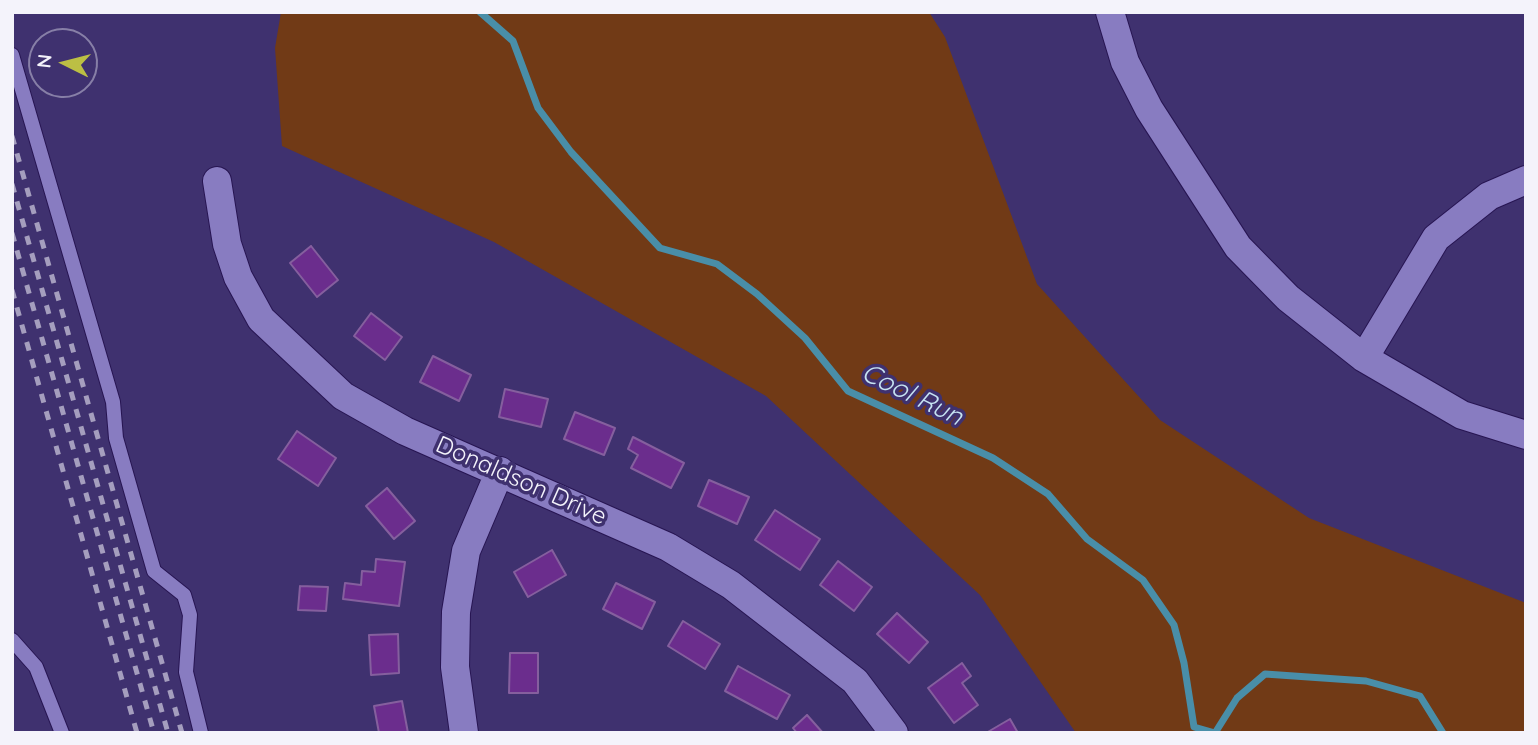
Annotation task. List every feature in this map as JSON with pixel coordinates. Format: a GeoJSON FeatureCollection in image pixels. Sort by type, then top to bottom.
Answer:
{"type":"FeatureCollection","features":[{"type":"Feature","properties":{"kind":"street"},"geometry":{"type":"LineString","coordinates":[[1110,12],[1125,62],[1149,109],[1238,247],[1288,298],[1364,358],[1462,415],[1526,435]]}},
{"type":"Feature","properties":{"kind":"street"},"geometry":{"type":"LineString","coordinates":[[1364,358],[1436,238],[1489,196],[1526,180]]}},
{"type":"Feature","properties":{"kind":"street","name":"Donaldson Drive"},"geometry":{"type":"LineString","coordinates":[[217,181],[227,244],[237,277],[261,319],[343,396],[405,431],[668,547],[731,585],[855,681],[894,733]]}},
{"type":"Feature","properties":{"kind":"street"},"geometry":{"type":"LineString","coordinates":[[464,733],[455,667],[456,612],[466,551],[500,471]]}},
{"type":"Feature","properties":{"kind":"lane"},"geometry":{"type":"LineString","coordinates":[[12,55],[113,402],[116,438],[154,571],[184,595],[190,615],[186,672],[201,733]]}},
{"type":"Feature","properties":{"kind":"lane"},"geometry":{"type":"LineString","coordinates":[[12,640],[36,667],[59,729]]}},
{"type":"Feature","properties":{"kind":"shaded area"},"geometry":{"type":"Polygon","coordinates":[[[281,12],[929,12],[945,37],[1037,284],[1160,420],[1309,518],[1526,603],[1526,733],[1076,733],[980,595],[766,396],[494,242],[282,146],[275,48],[281,12]]]}},
{"type":"Feature","properties":{"kind":"building"},"geometry":{"type":"Polygon","coordinates":[[[311,246],[338,280],[317,297],[290,263],[311,246]]]}},
{"type":"Feature","properties":{"kind":"building"},"geometry":{"type":"Polygon","coordinates":[[[371,313],[402,337],[385,360],[354,336],[371,313]]]}},
{"type":"Feature","properties":{"kind":"building"},"geometry":{"type":"Polygon","coordinates":[[[433,356],[471,375],[459,401],[420,382],[433,356]]]}},
{"type":"Feature","properties":{"kind":"building"},"geometry":{"type":"Polygon","coordinates":[[[505,389],[548,399],[541,427],[499,417],[505,389]]]}},
{"type":"Feature","properties":{"kind":"building"},"geometry":{"type":"Polygon","coordinates":[[[575,412],[615,428],[604,455],[564,439],[575,412]]]}},
{"type":"Feature","properties":{"kind":"building"},"geometry":{"type":"Polygon","coordinates":[[[297,431],[336,458],[318,486],[278,459],[297,431]]]}},
{"type":"Feature","properties":{"kind":"building"},"geometry":{"type":"Polygon","coordinates":[[[633,437],[684,463],[671,488],[631,468],[638,455],[628,449],[633,437]]]}},
{"type":"Feature","properties":{"kind":"building"},"geometry":{"type":"Polygon","coordinates":[[[709,480],[749,497],[737,524],[698,506],[709,480]]]}},
{"type":"Feature","properties":{"kind":"building"},"geometry":{"type":"Polygon","coordinates":[[[387,488],[415,521],[394,539],[366,506],[387,488]]]}},
{"type":"Feature","properties":{"kind":"building"},"geometry":{"type":"Polygon","coordinates":[[[775,510],[820,539],[800,570],[755,540],[775,510]]]}},
{"type":"Feature","properties":{"kind":"building"},"geometry":{"type":"Polygon","coordinates":[[[552,550],[566,575],[528,597],[514,572],[552,550]]]}},
{"type":"Feature","properties":{"kind":"building"},"geometry":{"type":"Polygon","coordinates":[[[376,559],[405,562],[399,606],[343,599],[345,583],[361,585],[362,571],[375,572],[376,559]]]}},
{"type":"Feature","properties":{"kind":"building"},"geometry":{"type":"Polygon","coordinates":[[[838,561],[872,587],[854,611],[820,585],[838,561]]]}},
{"type":"Feature","properties":{"kind":"building"},"geometry":{"type":"Polygon","coordinates":[[[616,583],[655,602],[642,629],[603,609],[616,583]]]}},
{"type":"Feature","properties":{"kind":"building"},"geometry":{"type":"Polygon","coordinates":[[[300,586],[328,587],[326,611],[298,610],[300,586]]]}},
{"type":"Feature","properties":{"kind":"building"},"geometry":{"type":"Polygon","coordinates":[[[897,613],[928,642],[909,663],[877,634],[897,613]]]}},
{"type":"Feature","properties":{"kind":"building"},"geometry":{"type":"Polygon","coordinates":[[[683,621],[720,644],[705,669],[668,646],[683,621]]]}},
{"type":"Feature","properties":{"kind":"building"},"geometry":{"type":"Polygon","coordinates":[[[398,634],[399,673],[371,675],[369,635],[398,634]]]}},
{"type":"Feature","properties":{"kind":"building"},"geometry":{"type":"Polygon","coordinates":[[[510,653],[538,653],[538,693],[509,693],[510,653]]]}},
{"type":"Feature","properties":{"kind":"building"},"geometry":{"type":"Polygon","coordinates":[[[962,663],[971,676],[962,683],[978,705],[954,723],[928,688],[962,663]]]}},
{"type":"Feature","properties":{"kind":"building"},"geometry":{"type":"Polygon","coordinates":[[[738,666],[790,695],[777,719],[725,691],[738,666]]]}},
{"type":"Feature","properties":{"kind":"building"},"geometry":{"type":"Polygon","coordinates":[[[402,701],[408,733],[379,733],[374,706],[402,701]]]}},
{"type":"Feature","properties":{"kind":"building"},"geometry":{"type":"Polygon","coordinates":[[[807,715],[823,733],[797,733],[793,728],[807,715]]]}},
{"type":"Feature","properties":{"kind":"building"},"geometry":{"type":"Polygon","coordinates":[[[1010,719],[1018,733],[986,733],[1010,719]]]}},
{"type":"Feature","properties":{"kind":"waterway","name":"Cool Run"},"geometry":{"type":"LineString","coordinates":[[480,12],[513,41],[538,108],[571,152],[660,248],[717,264],[757,294],[805,338],[848,391],[993,458],[1048,494],[1087,539],[1143,580],[1174,625],[1184,663],[1194,727],[1215,733],[1237,698],[1265,674],[1366,681],[1420,696],[1443,733]]}},
{"type":"Feature","properties":{"kind":"railway"},"geometry":{"type":"LineString","coordinates":[[12,136],[182,733]]}},
{"type":"Feature","properties":{"kind":"railway"},"geometry":{"type":"LineString","coordinates":[[12,184],[168,733]]}},
{"type":"Feature","properties":{"kind":"railway"},"geometry":{"type":"LineString","coordinates":[[12,233],[154,733]]}},
{"type":"Feature","properties":{"kind":"railway"},"geometry":{"type":"LineString","coordinates":[[12,290],[137,733]]}}]}
